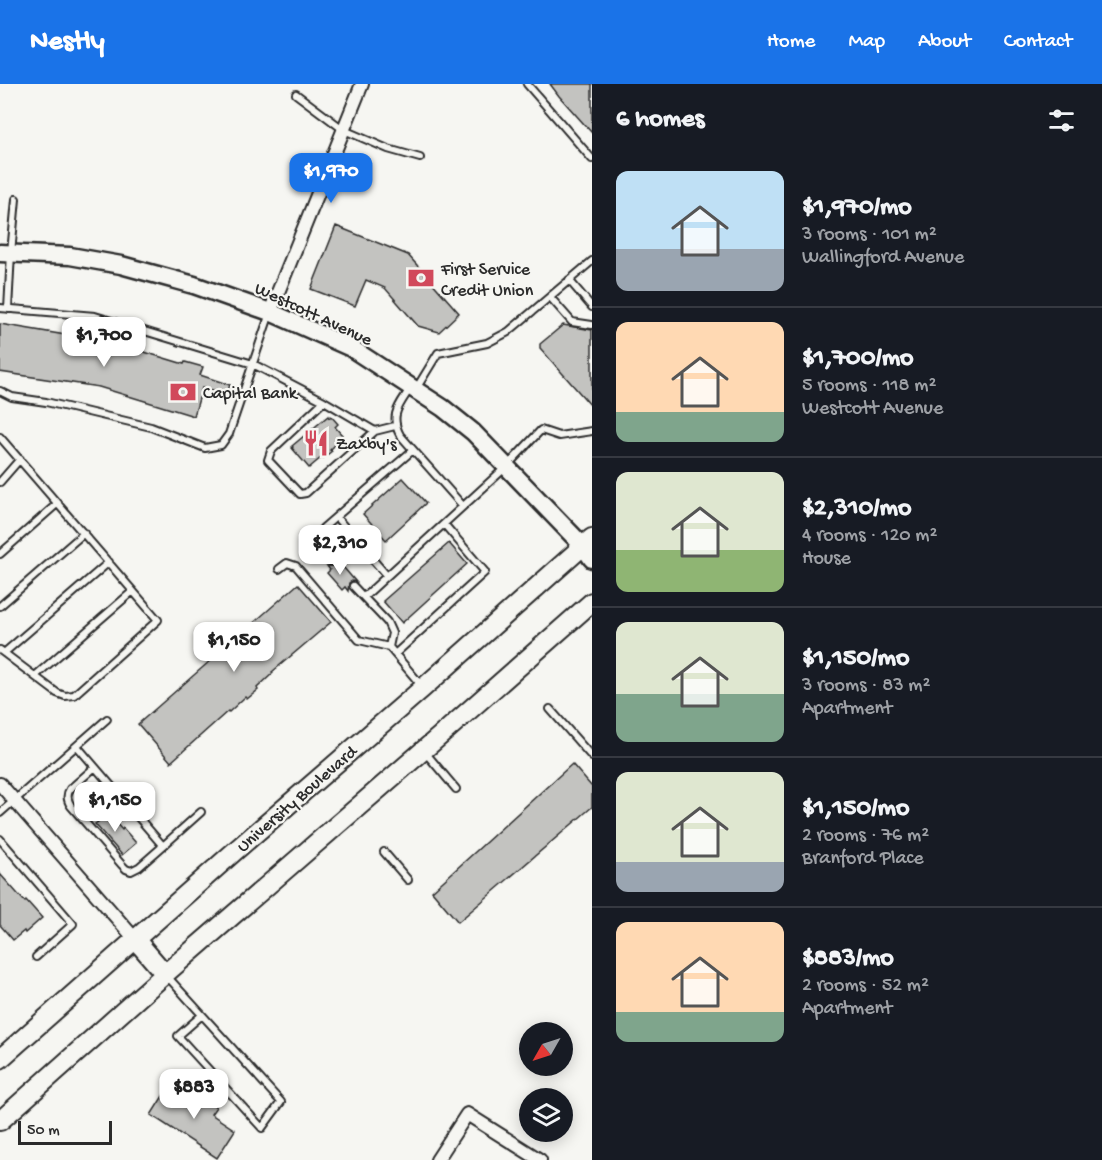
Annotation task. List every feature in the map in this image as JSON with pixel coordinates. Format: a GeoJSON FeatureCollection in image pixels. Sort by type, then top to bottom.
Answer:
{"type":"FeatureCollection","features":[{"type":"Feature","properties":{"kind":"main road","name":"University Boulevard"},"geometry":{"type":"LineString","coordinates":[[0,1059],[423,688],[590,549]]}},
{"type":"Feature","properties":{"kind":"main road"},"geometry":{"type":"LineString","coordinates":[[0,1121],[592,602]]}},
{"type":"Feature","properties":{"kind":"main road"},"geometry":{"type":"LineString","coordinates":[[135,939],[165,974]]}},
{"type":"Feature","properties":{"kind":"street"},"geometry":{"type":"LineString","coordinates":[[270,312],[362,84]]}},
{"type":"Feature","properties":{"kind":"street","name":"Westcott Avenue"},"geometry":{"type":"LineString","coordinates":[[5,253],[70,256],[121,265],[194,285],[270,312],[351,348],[414,388],[473,432],[590,549]]}},
{"type":"Feature","properties":{"kind":"street"},"geometry":{"type":"LineString","coordinates":[[0,784],[135,939]]}},
{"type":"Feature","properties":{"kind":"street"},"geometry":{"type":"LineString","coordinates":[[437,1160],[467,1114],[540,1160]]}},
{"type":"Feature","properties":{"kind":"lane"},"geometry":{"type":"LineString","coordinates":[[527,84],[592,159]]}},
{"type":"Feature","properties":{"kind":"lane"},"geometry":{"type":"LineString","coordinates":[[297,94],[344,130],[388,149],[420,158]]}},
{"type":"Feature","properties":{"kind":"lane"},"geometry":{"type":"LineString","coordinates":[[8,309],[5,253],[16,199]]}},
{"type":"Feature","properties":{"kind":"lane"},"geometry":{"type":"LineString","coordinates":[[463,506],[400,435],[395,426],[395,414],[438,353],[488,343],[508,332],[592,261]]}},
{"type":"Feature","properties":{"kind":"lane"},"geometry":{"type":"LineString","coordinates":[[569,280],[592,307]]}},
{"type":"Feature","properties":{"kind":"lane"},"geometry":{"type":"LineString","coordinates":[[550,297],[572,322],[592,325]]}},
{"type":"Feature","properties":{"kind":"lane"},"geometry":{"type":"LineString","coordinates":[[0,308],[95,316],[253,364],[375,431]]}},
{"type":"Feature","properties":{"kind":"lane"},"geometry":{"type":"LineString","coordinates":[[0,390],[12,397],[46,402],[151,427],[205,448],[220,445],[229,434],[270,312]]}},
{"type":"Feature","properties":{"kind":"lane"},"geometry":{"type":"LineString","coordinates":[[324,401],[271,452],[268,460],[300,494],[306,493],[375,431],[395,426]]}},
{"type":"Feature","properties":{"kind":"lane"},"geometry":{"type":"LineString","coordinates":[[364,597],[506,467],[541,430],[559,436],[592,431]]}},
{"type":"Feature","properties":{"kind":"lane"},"geometry":{"type":"LineString","coordinates":[[0,437],[84,533],[109,562],[158,620],[74,695],[65,696],[57,693],[2,651],[109,562]]}},
{"type":"Feature","properties":{"kind":"lane"},"geometry":{"type":"LineString","coordinates":[[332,562],[314,541],[316,537],[323,528],[413,450]]}},
{"type":"Feature","properties":{"kind":"lane"},"geometry":{"type":"LineString","coordinates":[[0,482],[20,459]]}},
{"type":"Feature","properties":{"kind":"lane"},"geometry":{"type":"LineString","coordinates":[[0,554],[58,503]]}},
{"type":"Feature","properties":{"kind":"lane"},"geometry":{"type":"LineString","coordinates":[[336,517],[387,576]]}},
{"type":"Feature","properties":{"kind":"lane"},"geometry":{"type":"LineString","coordinates":[[395,654],[485,572],[444,524]]}},
{"type":"Feature","properties":{"kind":"lane"},"geometry":{"type":"LineString","coordinates":[[0,606],[84,533]]}},
{"type":"Feature","properties":{"kind":"lane"},"geometry":{"type":"LineString","coordinates":[[279,569],[287,563],[296,566],[359,640],[389,647],[423,688]]}},
{"type":"Feature","properties":{"kind":"lane"},"geometry":{"type":"LineString","coordinates":[[353,586],[387,622],[392,633],[389,647]]}},
{"type":"Feature","properties":{"kind":"lane"},"geometry":{"type":"LineString","coordinates":[[35,676],[133,591]]}},
{"type":"Feature","properties":{"kind":"lane"},"geometry":{"type":"LineString","coordinates":[[550,709],[592,757]]}},
{"type":"Feature","properties":{"kind":"lane"},"geometry":{"type":"LineString","coordinates":[[0,813],[107,719]]}},
{"type":"Feature","properties":{"kind":"lane"},"geometry":{"type":"LineString","coordinates":[[76,746],[162,846]]}},
{"type":"Feature","properties":{"kind":"lane"},"geometry":{"type":"LineString","coordinates":[[423,751],[456,789]]}},
{"type":"Feature","properties":{"kind":"lane"},"geometry":{"type":"LineString","coordinates":[[95,767],[67,793],[69,802],[126,869],[131,871],[139,867],[201,812]]}},
{"type":"Feature","properties":{"kind":"lane"},"geometry":{"type":"LineString","coordinates":[[0,839],[73,924],[36,957]]}},
{"type":"Feature","properties":{"kind":"lane"},"geometry":{"type":"LineString","coordinates":[[384,852],[408,880]]}},
{"type":"Feature","properties":{"kind":"lane"},"geometry":{"type":"LineString","coordinates":[[165,974],[281,1102],[262,1128],[178,1036],[202,1015]]}},
{"type":"Feature","properties":{"kind":"building"},"geometry":{"type":"Polygon","coordinates":[[[550,84],[592,84],[592,133],[559,96],[550,84]]]}},
{"type":"Feature","properties":{"kind":"building"},"geometry":{"type":"Polygon","coordinates":[[[336,226],[408,255],[459,313],[439,332],[418,326],[385,288],[366,280],[355,306],[311,289],[336,226]]]}},
{"type":"Feature","properties":{"kind":"building"},"geometry":{"type":"Polygon","coordinates":[[[0,324],[95,340],[95,343],[131,348],[184,364],[185,362],[203,367],[200,375],[230,385],[226,395],[202,388],[194,416],[99,387],[0,372],[0,324]]]}},
{"type":"Feature","properties":{"kind":"building"},"geometry":{"type":"Polygon","coordinates":[[[563,325],[592,330],[592,407],[540,348],[540,344],[563,325]]]}},
{"type":"Feature","properties":{"kind":"building","name":"Zaxby's"},"geometry":{"type":"Polygon","coordinates":[[[328,416],[329,418],[331,416],[338,424],[335,427],[342,435],[330,450],[332,451],[309,468],[292,446],[328,416]]]}},
{"type":"Feature","properties":{"kind":"building"},"geometry":{"type":"Polygon","coordinates":[[[403,478],[426,503],[386,540],[363,514],[403,478]]]}},
{"type":"Feature","properties":{"kind":"building"},"geometry":{"type":"Polygon","coordinates":[[[449,543],[467,564],[402,623],[383,601],[449,543]]]}},
{"type":"Feature","properties":{"kind":"building"},"geometry":{"type":"Polygon","coordinates":[[[337,560],[356,582],[349,583],[348,591],[345,587],[342,590],[327,573],[330,570],[327,566],[335,566],[337,560]]]}},
{"type":"Feature","properties":{"kind":"building"},"geometry":{"type":"Polygon","coordinates":[[[298,584],[331,622],[272,672],[257,688],[258,690],[228,711],[171,762],[138,724],[298,584]]]}},
{"type":"Feature","properties":{"kind":"building"},"geometry":{"type":"Polygon","coordinates":[[[572,764],[592,787],[592,807],[458,922],[432,891],[572,764]]]}},
{"type":"Feature","properties":{"kind":"building"},"geometry":{"type":"Polygon","coordinates":[[[104,812],[136,843],[122,855],[95,824],[98,822],[95,819],[104,812]]]}},
{"type":"Feature","properties":{"kind":"building"},"geometry":{"type":"Polygon","coordinates":[[[0,874],[42,918],[13,940],[0,925],[0,874]]]}},
{"type":"Feature","properties":{"kind":"building"},"geometry":{"type":"Polygon","coordinates":[[[168,1088],[180,1096],[185,1088],[193,1093],[196,1088],[211,1098],[208,1101],[216,1107],[211,1114],[235,1130],[217,1158],[151,1115],[168,1088]]]}},
{"type":"Feature","properties":{"kind":"place","name":"First Service Credit Union"},"geometry":{"type":"Point","coordinates":[421,278]}},
{"type":"Feature","properties":{"kind":"place","name":"Capital Bank"},"geometry":{"type":"Point","coordinates":[183,392]}},
{"type":"Feature","properties":{"kind":"place","name":"Zaxby's"},"geometry":{"type":"Point","coordinates":[316,443]}}]}
